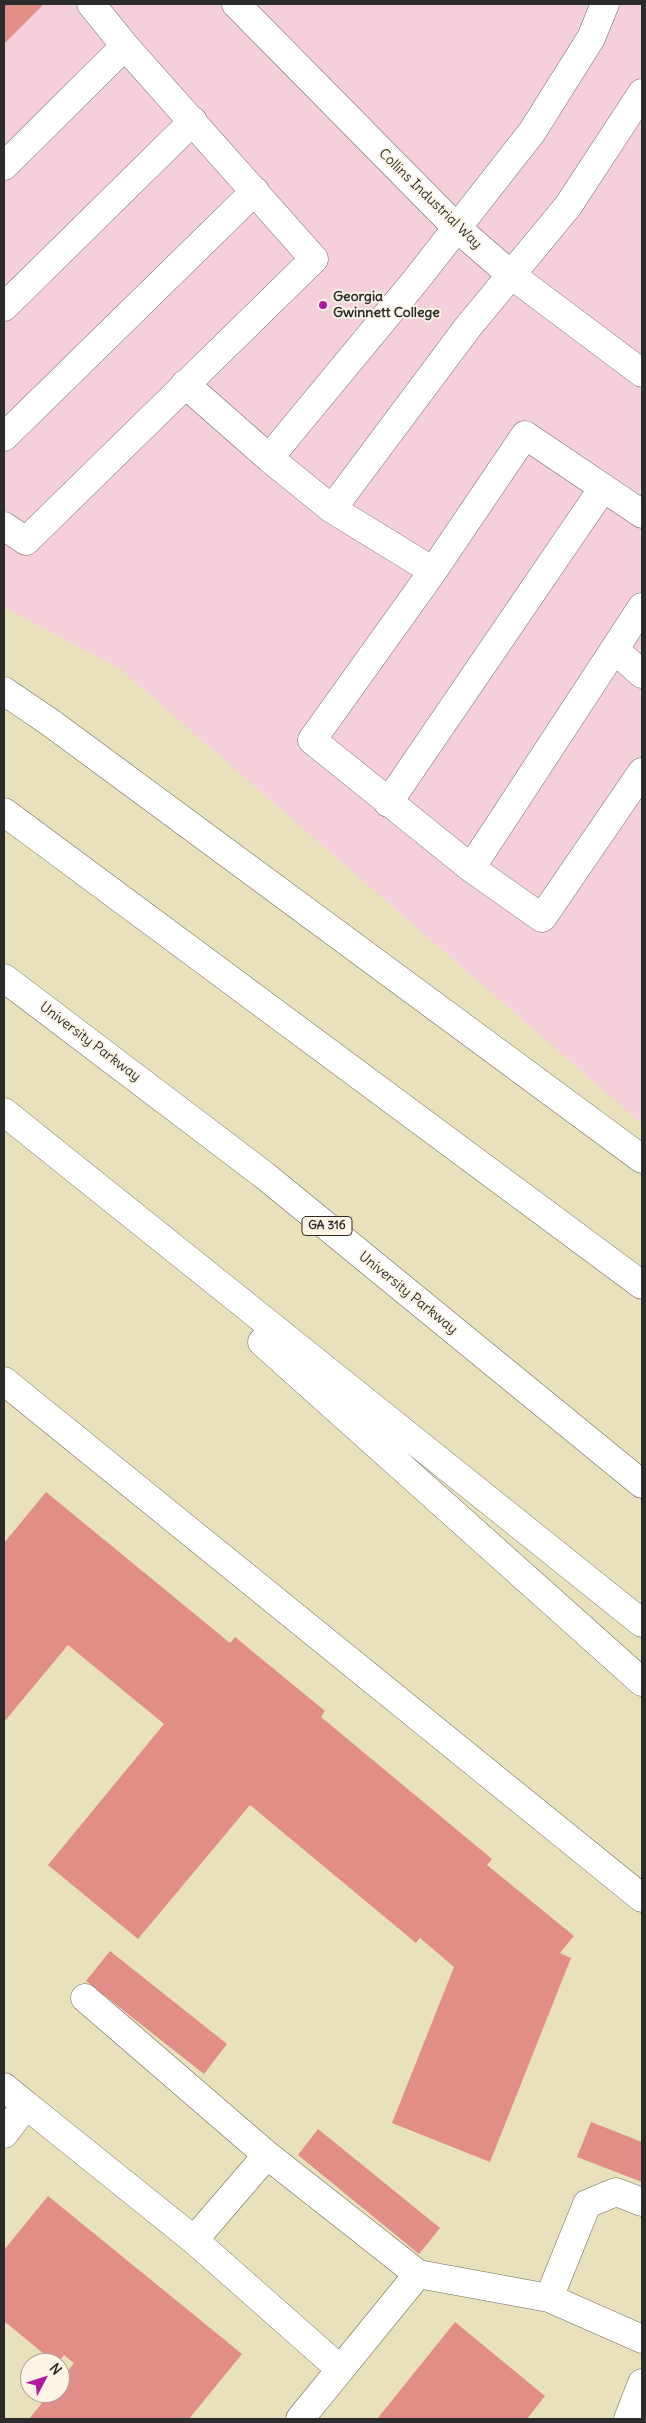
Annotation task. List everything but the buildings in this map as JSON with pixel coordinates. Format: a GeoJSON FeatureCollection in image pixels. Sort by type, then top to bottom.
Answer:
{"type":"FeatureCollection","features":[{"type":"Feature","properties":{"kind":"main road"},"geometry":{"type":"LineString","coordinates":[[4,526],[26,541],[314,259],[255,190],[125,46],[91,4]]}},
{"type":"Feature","properties":{"kind":"main road","name":"Collins Industrial Way"},"geometry":{"type":"LineString","coordinates":[[236,4],[457,228],[510,274],[642,373]]}},
{"type":"Feature","properties":{"kind":"main road"},"geometry":{"type":"LineString","coordinates":[[269,458],[457,228],[532,132],[591,38],[605,4]]}},
{"type":"Feature","properties":{"kind":"main road"},"geometry":{"type":"LineString","coordinates":[[4,166],[125,46]]}},
{"type":"Feature","properties":{"kind":"main road"},"geometry":{"type":"LineString","coordinates":[[332,509],[510,274],[568,206],[642,94]]}},
{"type":"Feature","properties":{"kind":"main road"},"geometry":{"type":"LineString","coordinates":[[4,307],[193,121]]}},
{"type":"Feature","properties":{"kind":"main road"},"geometry":{"type":"LineString","coordinates":[[4,437],[255,190]]}},
{"type":"Feature","properties":{"kind":"main road"},"geometry":{"type":"LineString","coordinates":[[185,384],[269,458],[332,509],[433,572]]}},
{"type":"Feature","properties":{"kind":"main road"},"geometry":{"type":"LineString","coordinates":[[642,514],[525,435],[433,572],[312,740],[471,868],[542,918],[642,772]]}},
{"type":"Feature","properties":{"kind":"main road"},"geometry":{"type":"LineString","coordinates":[[388,803],[603,488]]}},
{"type":"Feature","properties":{"kind":"main road"},"geometry":{"type":"LineString","coordinates":[[471,868],[642,607]]}},
{"type":"Feature","properties":{"kind":"main road"},"geometry":{"type":"LineString","coordinates":[[615,650],[642,674]]}},
{"type":"Feature","properties":{"kind":"main road"},"geometry":{"type":"LineString","coordinates":[[4,691],[51,723],[642,1159]]}},
{"type":"Feature","properties":{"kind":"main road"},"geometry":{"type":"LineString","coordinates":[[4,812],[642,1285]]}},
{"type":"Feature","properties":{"kind":"main road","name":"University Parkway"},"geometry":{"type":"LineString","coordinates":[[4,978],[264,1175],[642,1484]]}},
{"type":"Feature","properties":{"kind":"main road"},"geometry":{"type":"LineString","coordinates":[[4,1112],[642,1623]]}},
{"type":"Feature","properties":{"kind":"main road"},"geometry":{"type":"LineString","coordinates":[[34,1137],[642,1682]]}},
{"type":"Feature","properties":{"kind":"main road"},"geometry":{"type":"LineString","coordinates":[[4,1381],[642,1898]]}},
{"type":"Feature","properties":{"kind":"main road"},"geometry":{"type":"LineString","coordinates":[[84,1998],[267,2155],[418,2274],[549,2298],[642,2339]]}},
{"type":"Feature","properties":{"kind":"main road"},"geometry":{"type":"LineString","coordinates":[[4,2087],[194,2240],[340,2369]]}},
{"type":"Feature","properties":{"kind":"main road"},"geometry":{"type":"LineString","coordinates":[[4,2134],[26,2105]]}},
{"type":"Feature","properties":{"kind":"main road"},"geometry":{"type":"LineString","coordinates":[[194,2240],[267,2155]]}},
{"type":"Feature","properties":{"kind":"main road"},"geometry":{"type":"LineString","coordinates":[[549,2298],[587,2204],[616,2192],[642,2202]]}},
{"type":"Feature","properties":{"kind":"main road"},"geometry":{"type":"LineString","coordinates":[[300,2419],[418,2274]]}},
{"type":"Feature","properties":{"kind":"main road"},"geometry":{"type":"LineString","coordinates":[[628,2419],[642,2383]]}},
{"type":"Feature","properties":{"kind":"shaded area","name":"Georgia Gwinnett College"},"geometry":{"type":"Polygon","coordinates":[[[4,4],[642,4],[642,1124],[120,669],[4,607],[4,4]]]}},
{"type":"Feature","properties":{"kind":"place","name":"Georgia Gwinnett College"},"geometry":{"type":"Point","coordinates":[323,305]}}]}
